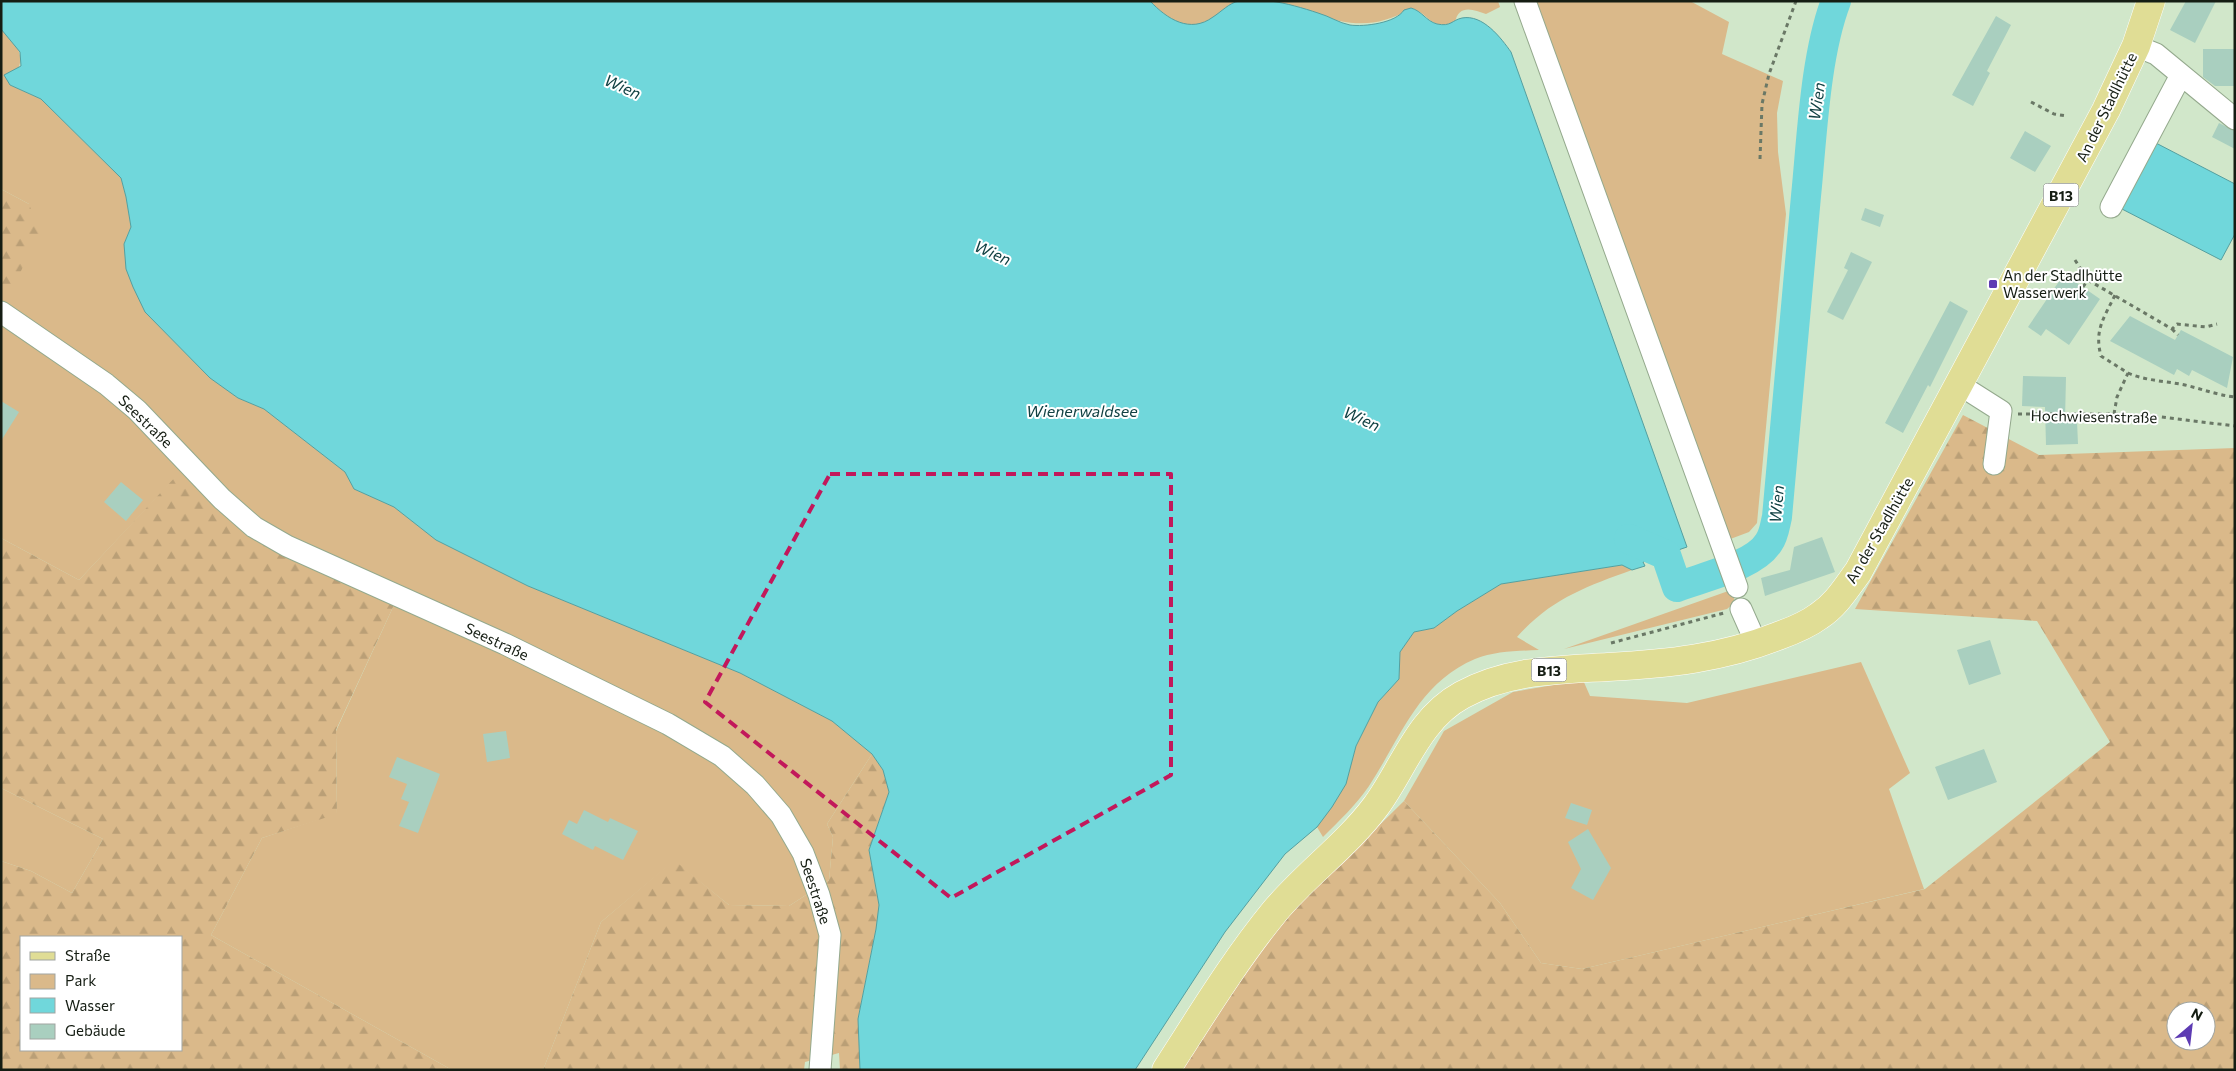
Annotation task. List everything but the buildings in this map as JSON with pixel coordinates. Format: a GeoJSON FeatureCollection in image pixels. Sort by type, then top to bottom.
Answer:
{"type":"FeatureCollection","features":[{"type":"Feature","properties":{"kind":"main road","name":"An der Stadlhütte"},"geometry":{"type":"LineString","coordinates":[[1166,1070],[1218,989],[1257,934],[1300,884],[1353,833],[1376,806],[1422,730],[1439,711],[1459,696],[1489,682],[1531,672],[1679,662],[1712,657],[1757,645],[1804,625],[1819,617],[1835,603],[1858,572],[2106,110],[2136,46],[2151,1]]}},
{"type":"Feature","properties":{"kind":"street"},"geometry":{"type":"LineString","coordinates":[[1525,1],[1737,587]]}},
{"type":"Feature","properties":{"kind":"street"},"geometry":{"type":"LineString","coordinates":[[2136,46],[2156,54],[2235,119]]}},
{"type":"Feature","properties":{"kind":"street"},"geometry":{"type":"LineString","coordinates":[[2111,207],[2181,75]]}},
{"type":"Feature","properties":{"kind":"street","name":"Seestraße"},"geometry":{"type":"LineString","coordinates":[[1,312],[106,384],[137,410],[222,499],[254,527],[287,546],[505,644],[668,724],[722,756],[755,786],[781,815],[803,853],[819,895],[830,935],[820,1070]]}},
{"type":"Feature","properties":{"kind":"street"},"geometry":{"type":"LineString","coordinates":[[1960,385],[2001,411],[1994,464]]}},
{"type":"Feature","properties":{"kind":"street"},"geometry":{"type":"LineString","coordinates":[[1742,609],[1757,645]]}},
{"type":"Feature","properties":{"kind":"path"},"geometry":{"type":"LineString","coordinates":[[1760,159],[1762,104],[1769,74],[1796,1]]}},
{"type":"Feature","properties":{"kind":"path"},"geometry":{"type":"LineString","coordinates":[[2031,102],[2054,114],[2067,116]]}},
{"type":"Feature","properties":{"kind":"path"},"geometry":{"type":"LineString","coordinates":[[2074,260],[2088,280],[2172,329],[2178,335]]}},
{"type":"Feature","properties":{"kind":"path"},"geometry":{"type":"LineString","coordinates":[[2083,288],[2088,280]]}},
{"type":"Feature","properties":{"kind":"path"},"geometry":{"type":"LineString","coordinates":[[2115,295],[2098,328],[2098,344],[2101,356],[2138,378],[2235,397]]}},
{"type":"Feature","properties":{"kind":"path"},"geometry":{"type":"LineString","coordinates":[[2172,329],[2177,324],[2206,327],[2217,324]]}},
{"type":"Feature","properties":{"kind":"path"},"geometry":{"type":"LineString","coordinates":[[2114,414],[2118,397],[2128,373]]}},
{"type":"Feature","properties":{"kind":"path","name":"Hochwiesenstraße"},"geometry":{"type":"LineString","coordinates":[[2001,411],[2026,415],[2114,414],[2235,426]]}},
{"type":"Feature","properties":{"kind":"highlighted area"},"geometry":{"type":"Polygon","coordinates":[[[830,474],[1171,474],[1171,775],[951,898],[705,702],[830,474]]]}},
{"type":"Feature","properties":{"kind":"green space"},"geometry":{"type":"Polygon","coordinates":[[[1150,1],[1239,1],[1206,23],[1190,25],[1175,21],[1161,12],[1150,1]]]}},
{"type":"Feature","properties":{"kind":"green space"},"geometry":{"type":"Polygon","coordinates":[[[1269,1],[1498,1],[1500,7],[1486,14],[1463,10],[1459,13],[1455,23],[1446,25],[1434,23],[1411,8],[1392,18],[1357,23],[1324,17],[1269,1]]]}},
{"type":"Feature","properties":{"kind":"green space"},"geometry":{"type":"Polygon","coordinates":[[[1531,1],[1690,1],[1729,22],[1722,54],[1783,81],[1777,113],[1778,152],[1786,214],[1757,523],[1749,532],[1725,541],[1531,1]]]}},
{"type":"Feature","properties":{"kind":"green space"},"geometry":{"type":"Polygon","coordinates":[[[1,29],[14,44],[20,56],[19,68],[10,85],[41,99],[121,178],[131,227],[124,244],[145,312],[210,378],[238,398],[264,409],[345,472],[354,489],[394,507],[436,540],[528,586],[740,673],[832,721],[872,754],[827,824],[833,837],[829,880],[789,906],[729,905],[674,861],[601,922],[543,1070],[452,1070],[211,935],[262,838],[337,813],[336,731],[394,605],[283,550],[179,474],[79,580],[1,538],[1,312],[29,204],[1,189],[1,29]]]}},
{"type":"Feature","properties":{"kind":"green space"},"geometry":{"type":"Polygon","coordinates":[[[1,189],[29,204],[40,232],[1,312],[1,189]]]}},
{"type":"Feature","properties":{"kind":"green space"},"geometry":{"type":"Polygon","coordinates":[[[1963,415],[2039,455],[2235,448],[2235,1070],[1180,1070],[1245,968],[1278,925],[1404,801],[1500,903],[1541,963],[1582,969],[1925,889],[2110,742],[2037,621],[1855,609],[1963,415]]]}},
{"type":"Feature","properties":{"kind":"green space"},"geometry":{"type":"Polygon","coordinates":[[[179,473],[283,550],[394,605],[336,730],[337,814],[262,838],[211,935],[452,1070],[1,1070],[1,861],[31,871],[72,893],[103,839],[1,788],[1,538],[79,580],[179,473]]]}},
{"type":"Feature","properties":{"kind":"green space"},"geometry":{"type":"Polygon","coordinates":[[[1622,565],[1632,570],[1599,582],[1556,604],[1530,624],[1517,637],[1539,650],[1483,656],[1455,669],[1439,682],[1412,714],[1364,793],[1323,837],[1317,827],[1345,784],[1356,746],[1378,702],[1399,679],[1400,652],[1414,632],[1434,628],[1457,611],[1501,584],[1622,565]]]}},
{"type":"Feature","properties":{"kind":"green space"},"geometry":{"type":"Polygon","coordinates":[[[1734,589],[1734,603],[1727,609],[1564,649],[1734,589]]]}},
{"type":"Feature","properties":{"kind":"green space"},"geometry":{"type":"Polygon","coordinates":[[[1861,662],[1910,773],[1889,789],[1924,889],[1582,969],[1541,963],[1500,903],[1404,801],[1444,731],[1513,692],[1583,680],[1590,696],[1687,703],[1861,662]]]}},
{"type":"Feature","properties":{"kind":"green space"},"geometry":{"type":"Polygon","coordinates":[[[872,754],[883,770],[889,792],[869,850],[879,905],[858,1019],[860,1070],[840,1070],[839,1053],[805,1062],[804,1070],[543,1070],[601,922],[674,860],[729,905],[789,906],[829,880],[833,837],[827,824],[872,754]]]}},
{"type":"Feature","properties":{"kind":"green space"},"geometry":{"type":"Polygon","coordinates":[[[1,788],[103,839],[72,893],[31,871],[1,861],[1,788]]]}},
{"type":"Feature","properties":{"kind":"water","name":"Wienerwaldsee"},"geometry":{"type":"Polygon","coordinates":[[[1259,0],[1294,6],[1350,25],[1371,25],[1387,21],[1404,10],[1411,8],[1430,21],[1442,25],[1462,18],[1477,20],[1491,28],[1511,52],[1687,547],[1643,562],[1645,566],[1632,570],[1622,565],[1501,584],[1457,611],[1434,628],[1414,632],[1400,652],[1399,679],[1378,702],[1356,746],[1346,784],[1332,807],[1317,827],[1285,854],[1225,932],[1135,1070],[860,1070],[858,1019],[879,905],[869,850],[889,792],[883,770],[872,754],[832,721],[740,673],[528,586],[436,540],[394,507],[354,489],[345,472],[264,409],[238,398],[210,378],[145,312],[133,287],[126,269],[124,244],[131,227],[121,178],[41,99],[10,85],[4,75],[21,66],[20,52],[1,29],[1,1],[1150,1],[1157,8],[1179,22],[1196,24],[1213,17],[1235,2],[1259,0]]]}},
{"type":"Feature","properties":{"kind":"water"},"geometry":{"type":"Polygon","coordinates":[[[2154,142],[2235,184],[2235,234],[2221,260],[2120,208],[2154,142]]]}},
{"type":"Feature","properties":{"kind":"waterway","name":"Wien"},"geometry":{"type":"LineString","coordinates":[[1629,539],[1666,555],[1677,587],[1741,564],[1762,550],[1772,536],[1777,517],[1815,97],[1823,46],[1836,1]]}},
{"type":"Feature","properties":{"kind":"place","name":"An der Stadlhütte Wasserwerk"},"geometry":{"type":"Point","coordinates":[1993,284]}}]}
